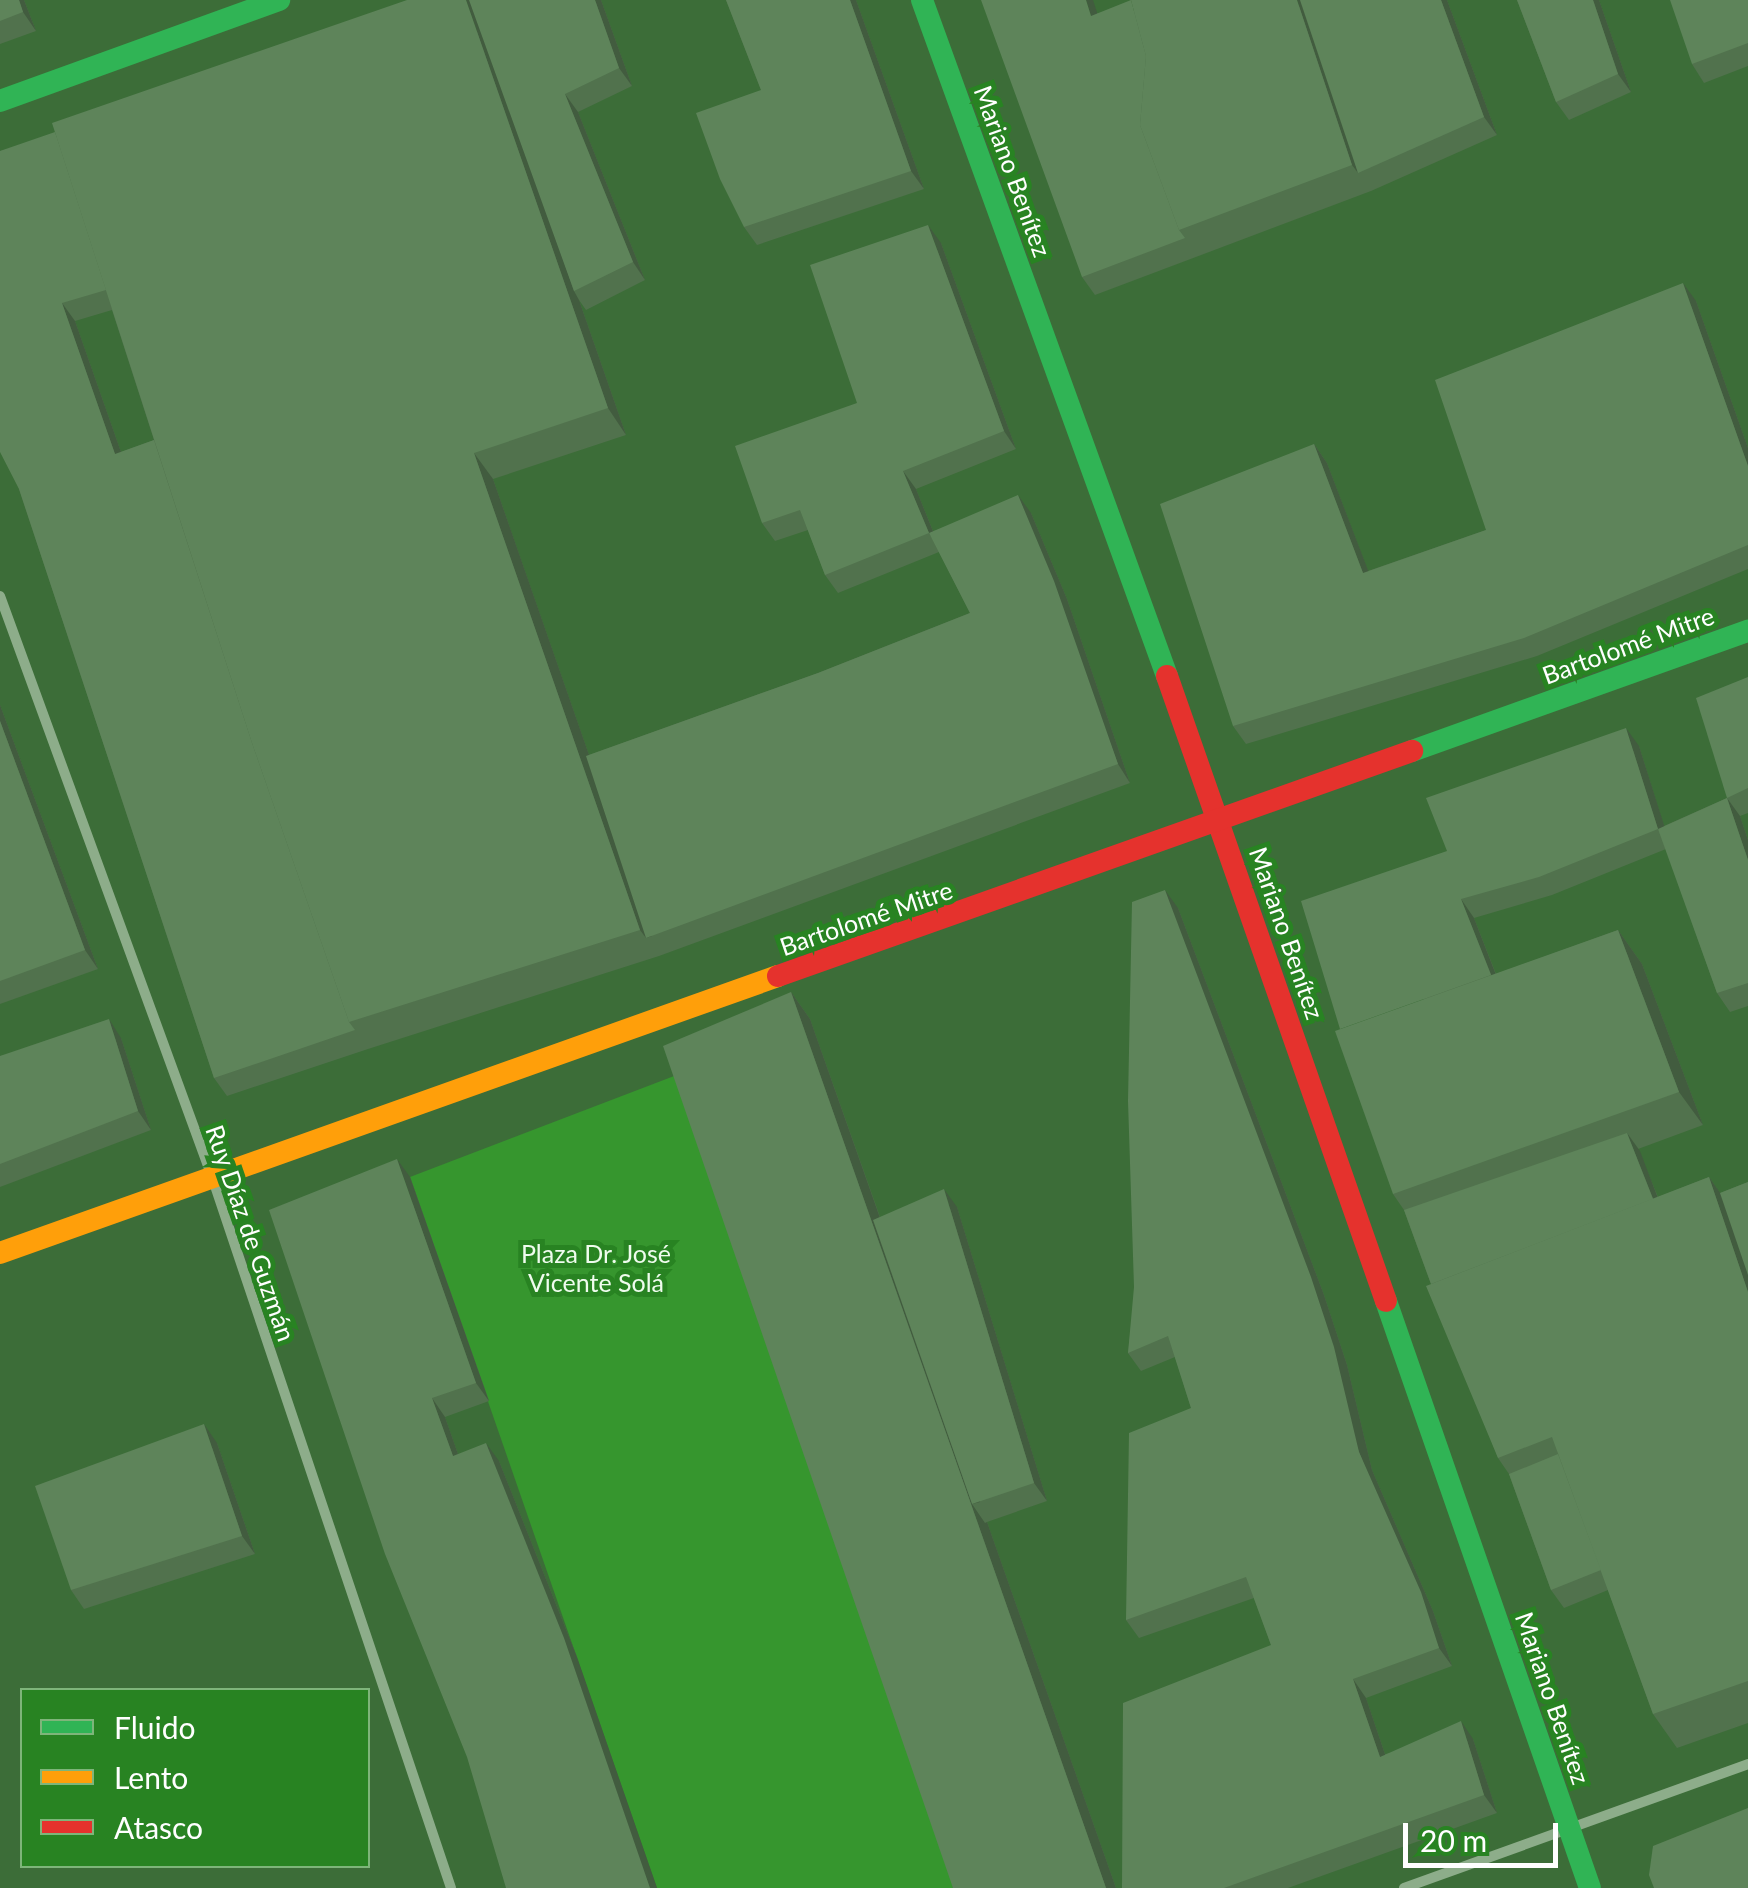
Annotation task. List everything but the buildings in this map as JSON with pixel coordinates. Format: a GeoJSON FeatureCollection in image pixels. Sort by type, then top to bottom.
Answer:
{"type":"FeatureCollection","features":[{"type":"Feature","properties":{"kind":"street"},"geometry":{"type":"LineString","coordinates":[[0,101],[279,0]]}},
{"type":"Feature","properties":{"kind":"street","name":"Mariano Benítez"},"geometry":{"type":"LineString","coordinates":[[922,0],[1220,822],[1590,1888]]}},
{"type":"Feature","properties":{"kind":"street","name":"Ruy Díaz de Guzmán"},"geometry":{"type":"LineString","coordinates":[[0,596],[212,1177],[451,1888]]}},
{"type":"Feature","properties":{"kind":"street","name":"Bartolomé Mitre"},"geometry":{"type":"LineString","coordinates":[[0,1252],[1220,822],[1748,631]]}},
{"type":"Feature","properties":{"kind":"street"},"geometry":{"type":"LineString","coordinates":[[1404,1888],[1748,1764]]}},
{"type":"Feature","properties":{"kind":"green space","name":"Plaza Dr. José Vicente Solá"},"geometry":{"type":"Polygon","coordinates":[[[682,1073],[963,1888],[657,1888],[410,1177],[682,1073]]]}},
{"type":"Feature","properties":{"kind":"traffic: fast"},"geometry":{"type":"LineString","coordinates":[[0,101],[279,0]]}},
{"type":"Feature","properties":{"kind":"traffic: fast"},"geometry":{"type":"LineString","coordinates":[[922,0],[1167,676]]}},
{"type":"Feature","properties":{"kind":"traffic: fast"},"geometry":{"type":"LineString","coordinates":[[1412,751],[1748,631]]}},
{"type":"Feature","properties":{"kind":"traffic: fast"},"geometry":{"type":"LineString","coordinates":[[1386,1301],[1590,1888]]}},
{"type":"Feature","properties":{"kind":"traffic: slow"},"geometry":{"type":"LineString","coordinates":[[0,1253],[778,976]]}},
{"type":"Feature","properties":{"kind":"traffic: jam"},"geometry":{"type":"LineString","coordinates":[[1167,676],[1386,1301]]}},
{"type":"Feature","properties":{"kind":"traffic: jam"},"geometry":{"type":"LineString","coordinates":[[778,976],[1412,751]]}}]}
